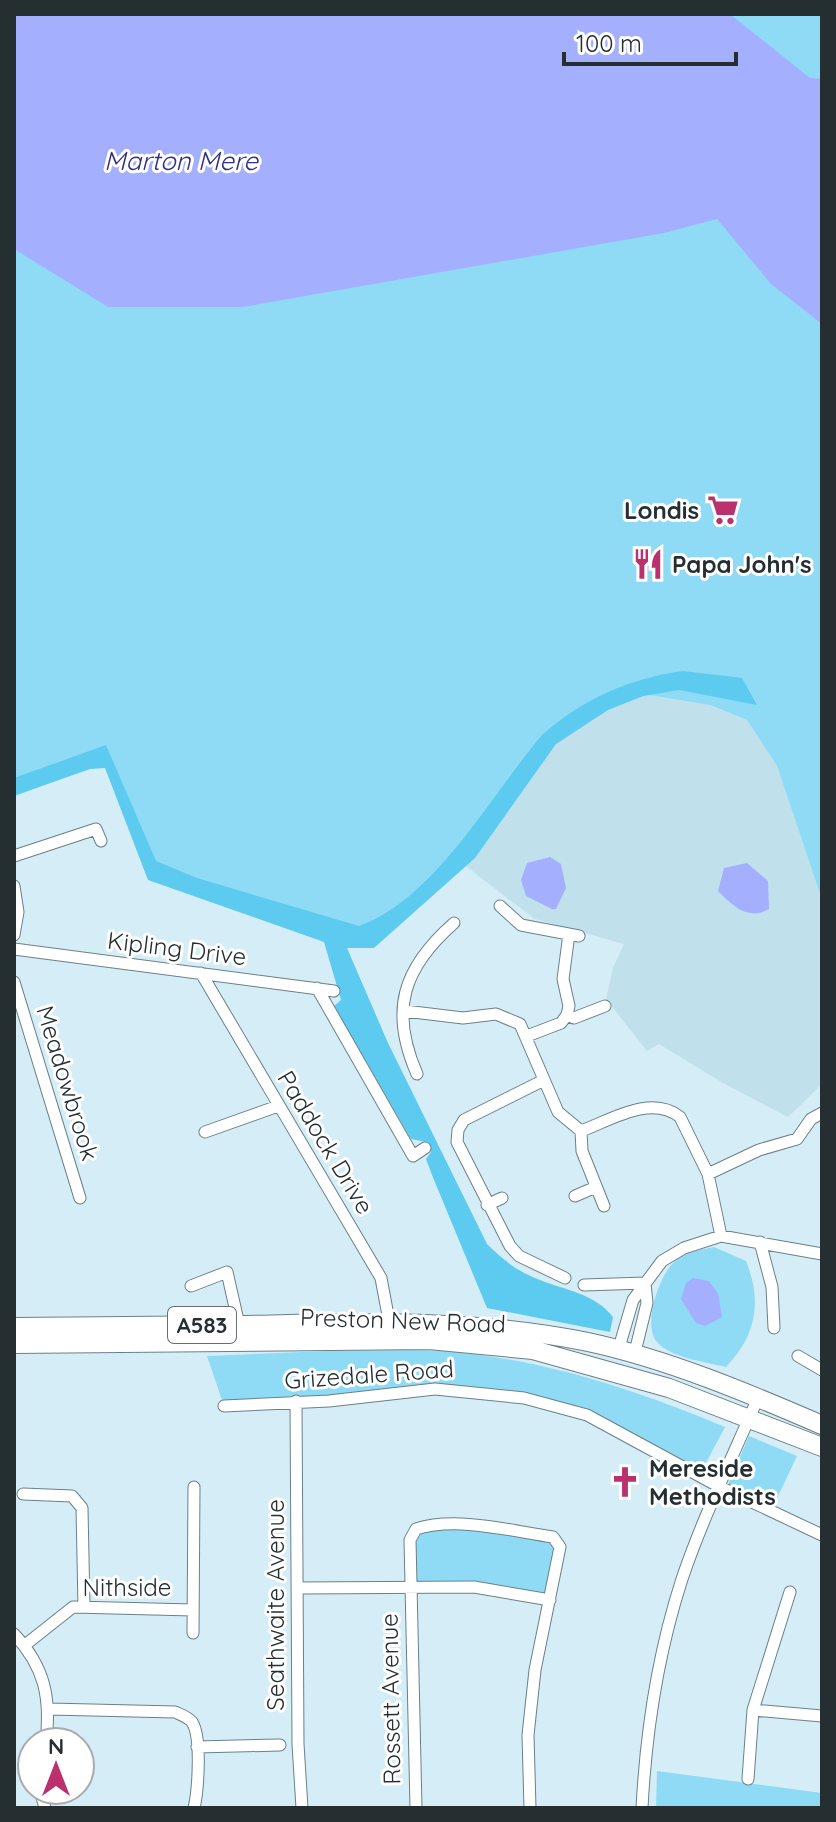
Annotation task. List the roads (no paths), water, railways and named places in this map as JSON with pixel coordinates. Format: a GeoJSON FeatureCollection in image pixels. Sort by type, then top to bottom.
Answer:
{"type":"FeatureCollection","features":[{"type":"Feature","properties":{"kind":"highway","name":"Preston New Road"},"geometry":{"type":"LineString","coordinates":[[14,1327],[239,1325],[531,1333],[625,1356],[758,1398],[822,1425]]}},
{"type":"Feature","properties":{"kind":"highway","name":"Preston New Road"},"geometry":{"type":"LineString","coordinates":[[14,1344],[390,1331],[533,1350],[602,1367],[822,1447]]}},
{"type":"Feature","properties":{"kind":"highway"},"geometry":{"type":"LineString","coordinates":[[602,1367],[625,1356],[638,1378]]}},
{"type":"Feature","properties":{"kind":"street"},"geometry":{"type":"LineString","coordinates":[[14,856],[96,829],[101,841]]}},
{"type":"Feature","properties":{"kind":"street"},"geometry":{"type":"LineString","coordinates":[[14,886],[18,912],[14,935]]}},
{"type":"Feature","properties":{"kind":"street"},"geometry":{"type":"LineString","coordinates":[[500,906],[521,925],[574,935],[563,979],[569,1006],[567,1015],[561,1023],[527,1036]]}},
{"type":"Feature","properties":{"kind":"street"},"geometry":{"type":"LineString","coordinates":[[417,1074],[403,1036],[408,985],[416,964],[431,944],[454,923]]}},
{"type":"Feature","properties":{"kind":"street","name":"Kipling Drive"},"geometry":{"type":"LineString","coordinates":[[14,949],[334,991]]}},
{"type":"Feature","properties":{"kind":"street","name":"Paddock Drive"},"geometry":{"type":"LineString","coordinates":[[201,973],[381,1278],[390,1331]]}},
{"type":"Feature","properties":{"kind":"street","name":"Meadowbrook"},"geometry":{"type":"LineString","coordinates":[[14,982],[80,1198]]}},
{"type":"Feature","properties":{"kind":"street"},"geometry":{"type":"LineString","coordinates":[[317,988],[413,1156],[425,1148]]}},
{"type":"Feature","properties":{"kind":"street"},"geometry":{"type":"LineString","coordinates":[[567,1015],[574,1018],[605,1006]]}},
{"type":"Feature","properties":{"kind":"street"},"geometry":{"type":"LineString","coordinates":[[405,1011],[463,1018],[496,1014],[520,1024],[558,1112],[581,1131],[582,1151],[604,1206]]}},
{"type":"Feature","properties":{"kind":"street"},"geometry":{"type":"LineString","coordinates":[[544,1080],[478,1110],[464,1120],[458,1130],[462,1156],[503,1236],[519,1256],[565,1278]]}},
{"type":"Feature","properties":{"kind":"street"},"geometry":{"type":"LineString","coordinates":[[205,1132],[278,1106]]}},
{"type":"Feature","properties":{"kind":"street"},"geometry":{"type":"LineString","coordinates":[[581,1131],[645,1108],[663,1107],[680,1117],[708,1174],[721,1236]]}},
{"type":"Feature","properties":{"kind":"street"},"geometry":{"type":"LineString","coordinates":[[708,1174],[759,1150],[797,1139],[811,1119],[822,1113]]}},
{"type":"Feature","properties":{"kind":"street"},"geometry":{"type":"LineString","coordinates":[[575,1196],[596,1187]]}},
{"type":"Feature","properties":{"kind":"street"},"geometry":{"type":"LineString","coordinates":[[487,1205],[502,1198]]}},
{"type":"Feature","properties":{"kind":"street"},"geometry":{"type":"LineString","coordinates":[[584,1285],[645,1283],[673,1254],[721,1236],[760,1242],[799,1253],[822,1254]]}},
{"type":"Feature","properties":{"kind":"street"},"geometry":{"type":"LineString","coordinates":[[760,1242],[772,1287],[774,1328]]}},
{"type":"Feature","properties":{"kind":"street"},"geometry":{"type":"LineString","coordinates":[[191,1286],[227,1272],[239,1325]]}},
{"type":"Feature","properties":{"kind":"street"},"geometry":{"type":"LineString","coordinates":[[625,1356],[647,1303],[645,1283]]}},
{"type":"Feature","properties":{"kind":"street"},"geometry":{"type":"LineString","coordinates":[[798,1356],[822,1370]]}},
{"type":"Feature","properties":{"kind":"street","name":"Grizedale Road"},"geometry":{"type":"LineString","coordinates":[[224,1406],[329,1401],[435,1389],[524,1398],[587,1415],[718,1486],[822,1535]]}},
{"type":"Feature","properties":{"kind":"street"},"geometry":{"type":"LineString","coordinates":[[642,1808],[657,1675],[682,1579],[718,1486],[758,1398]]}},
{"type":"Feature","properties":{"kind":"street","name":"Seathwaite Avenue"},"geometry":{"type":"LineString","coordinates":[[296,1401],[298,1744],[302,1808]]}},
{"type":"Feature","properties":{"kind":"street","name":"Nithside"},"geometry":{"type":"LineString","coordinates":[[193,1633],[194,1487]]}},
{"type":"Feature","properties":{"kind":"street"},"geometry":{"type":"LineString","coordinates":[[23,1494],[72,1496],[82,1508],[84,1607]]}},
{"type":"Feature","properties":{"kind":"street","name":"Rossett Avenue"},"geometry":{"type":"LineString","coordinates":[[416,1808],[410,1540],[416,1529],[429,1525],[489,1527],[553,1537],[560,1547],[550,1600]]}},
{"type":"Feature","properties":{"kind":"street"},"geometry":{"type":"LineString","coordinates":[[298,1588],[474,1587],[550,1600],[535,1670],[528,1735],[530,1808]]}},
{"type":"Feature","properties":{"kind":"street"},"geometry":{"type":"LineString","coordinates":[[748,1779],[753,1710],[790,1592]]}},
{"type":"Feature","properties":{"kind":"street","name":"Nithside"},"geometry":{"type":"LineString","coordinates":[[25,1645],[73,1607],[193,1610]]}},
{"type":"Feature","properties":{"kind":"street"},"geometry":{"type":"LineString","coordinates":[[14,1634],[25,1645],[43,1680],[50,1709],[48,1726]]}},
{"type":"Feature","properties":{"kind":"street"},"geometry":{"type":"LineString","coordinates":[[50,1709],[175,1712],[190,1719],[196,1729],[197,1747],[198,1792],[194,1808]]}},
{"type":"Feature","properties":{"kind":"street"},"geometry":{"type":"LineString","coordinates":[[753,1710],[822,1716]]}},
{"type":"Feature","properties":{"kind":"street"},"geometry":{"type":"LineString","coordinates":[[197,1747],[280,1745]]}},
{"type":"Feature","properties":{"kind":"water","name":"Marton Mere"},"geometry":{"type":"Polygon","coordinates":[[[14,14],[730,14],[810,78],[822,79],[822,324],[771,284],[717,219],[664,233],[243,307],[108,307],[14,249],[14,14]]]}},
{"type":"Feature","properties":{"kind":"water"},"geometry":{"type":"Polygon","coordinates":[[[550,857],[561,864],[566,888],[556,909],[526,896],[521,880],[527,863],[550,857]]]}},
{"type":"Feature","properties":{"kind":"water"},"geometry":{"type":"Polygon","coordinates":[[[747,863],[768,881],[769,909],[748,913],[718,891],[724,868],[747,863]]]}},
{"type":"Feature","properties":{"kind":"water"},"geometry":{"type":"Polygon","coordinates":[[[693,1278],[709,1281],[718,1293],[722,1317],[705,1326],[696,1323],[681,1299],[686,1283],[693,1278]]]}},
{"type":"Feature","properties":{"kind":"place","name":"Londis"},"geometry":{"type":"Point","coordinates":[723,510]}},
{"type":"Feature","properties":{"kind":"place","name":"Papa John's"},"geometry":{"type":"Point","coordinates":[648,564]}},
{"type":"Feature","properties":{"kind":"place","name":"Mereside Methodists"},"geometry":{"type":"Point","coordinates":[625,1482]}}]}
